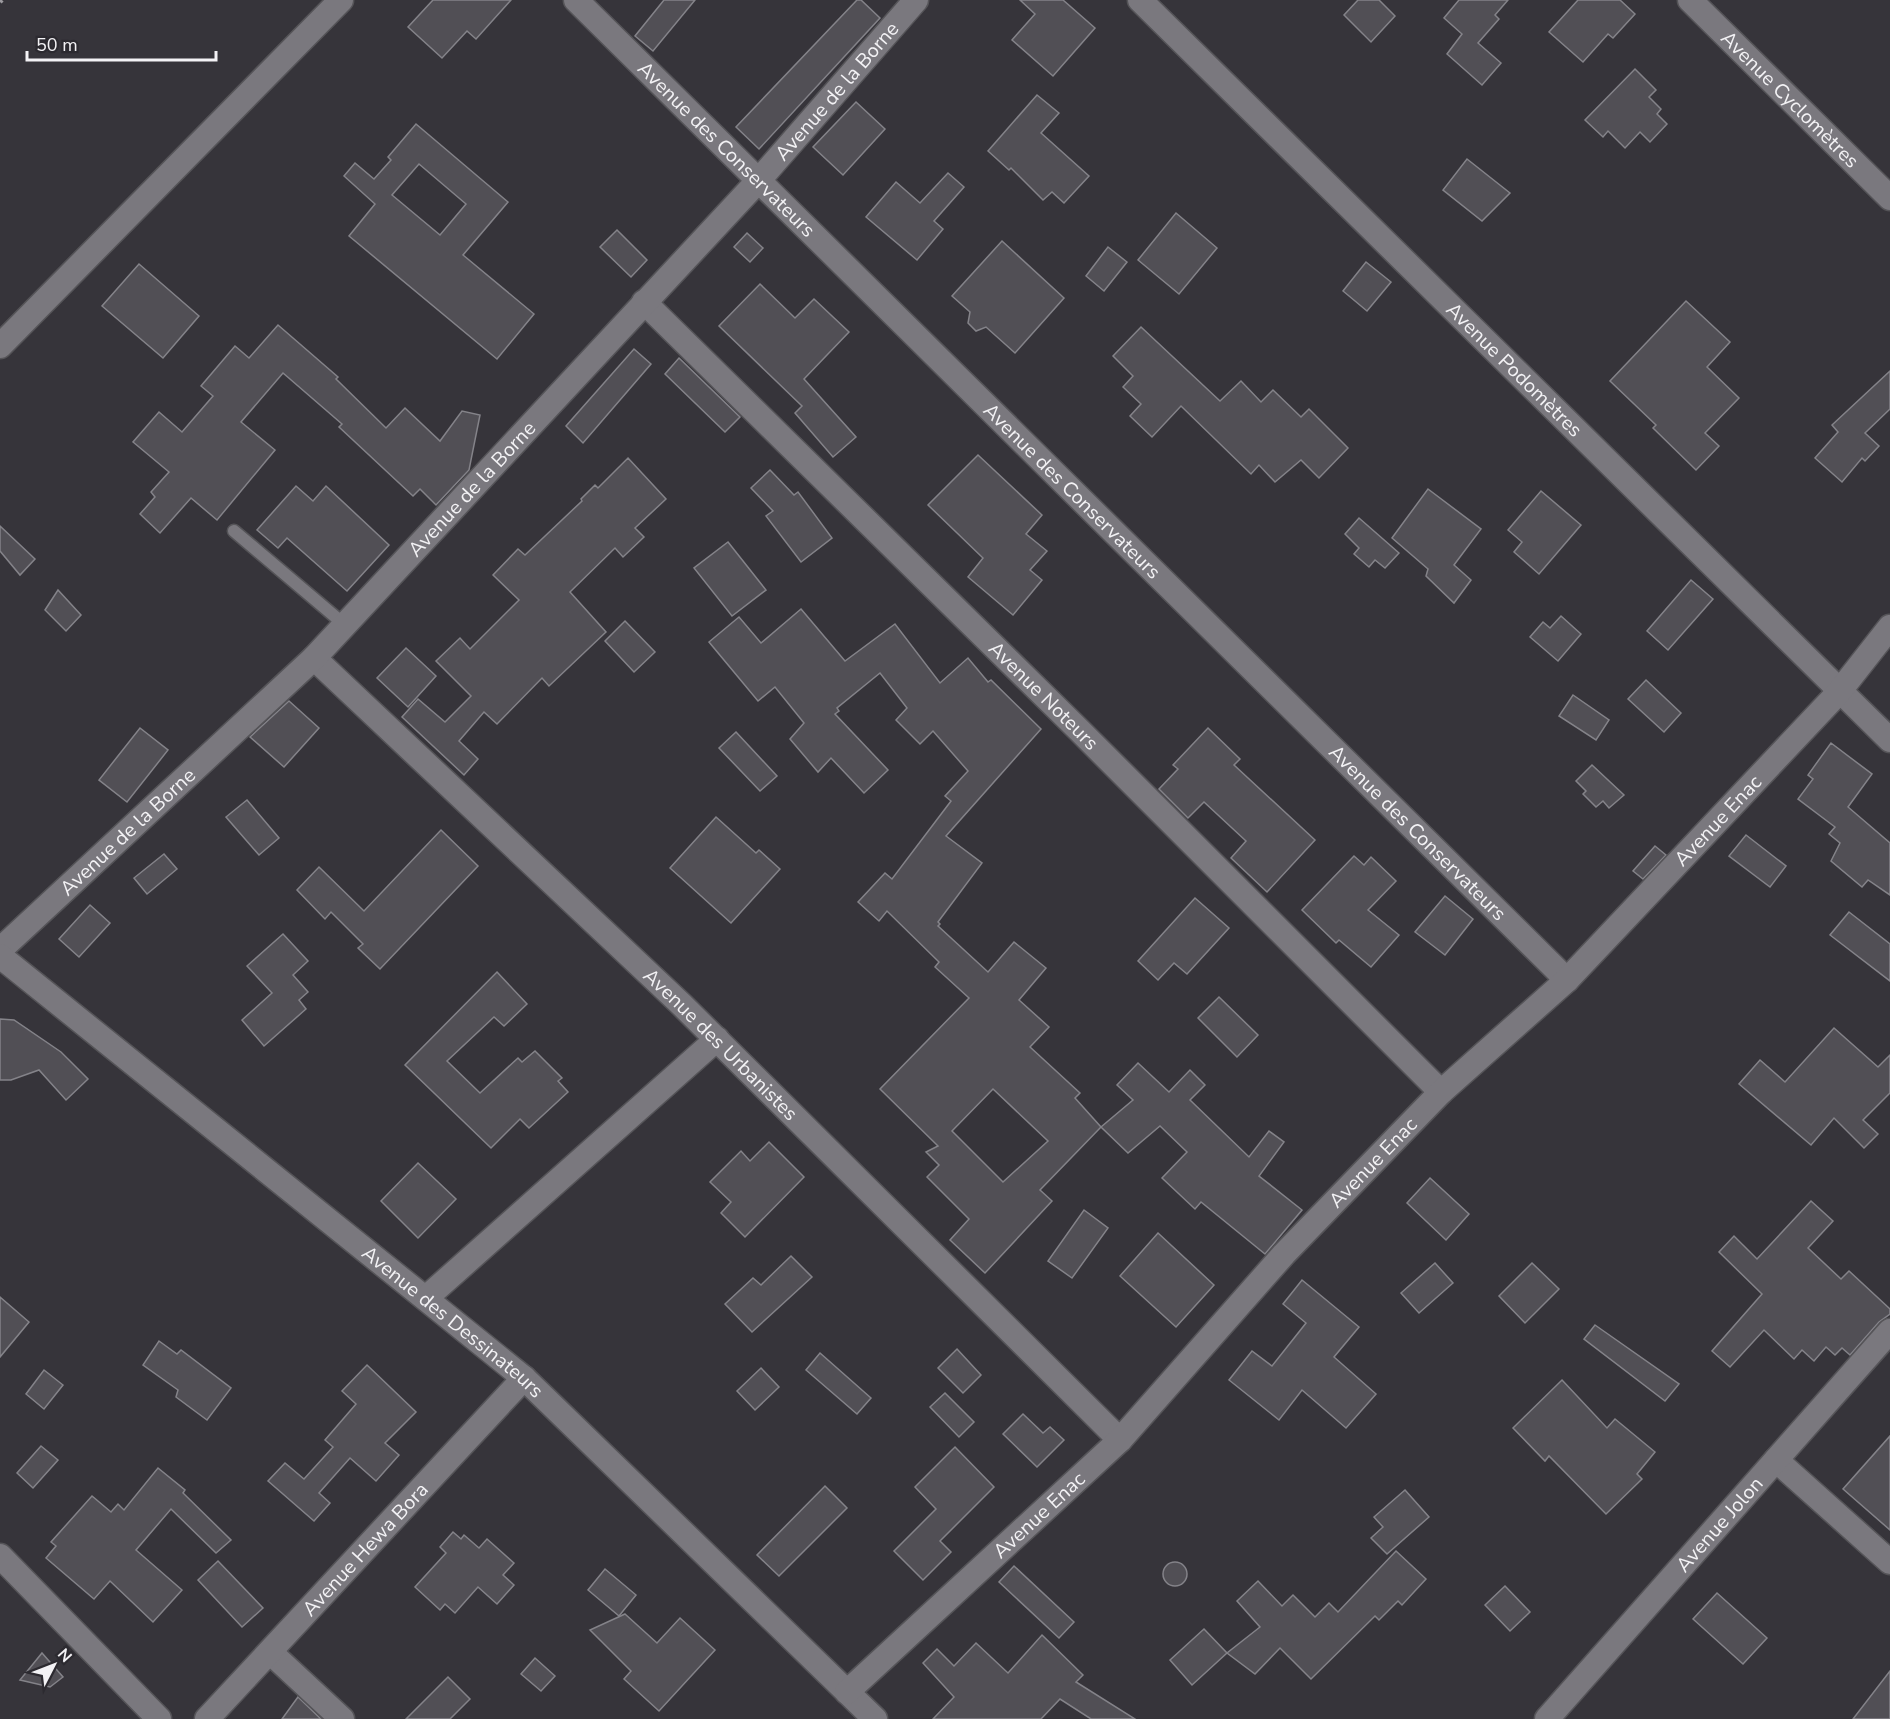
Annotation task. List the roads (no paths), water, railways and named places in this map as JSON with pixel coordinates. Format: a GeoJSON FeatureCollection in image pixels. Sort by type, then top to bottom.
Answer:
{"type":"FeatureCollection","features":[{"type":"Feature","properties":{"kind":"street"},"geometry":{"type":"LineString","coordinates":[[0,346],[341,0]]}},
{"type":"Feature","properties":{"kind":"street","name":"Avenue des Conservateurs"},"geometry":{"type":"LineString","coordinates":[[576,0],[1567,980]]}},
{"type":"Feature","properties":{"kind":"street","name":"Avenue de la Borne"},"geometry":{"type":"LineString","coordinates":[[0,950],[314,658],[759,180],[916,0]]}},
{"type":"Feature","properties":{"kind":"street","name":"Avenue Podomètres"},"geometry":{"type":"LineString","coordinates":[[1140,0],[1890,740]]}},
{"type":"Feature","properties":{"kind":"street","name":"Avenue Cyclomètres"},"geometry":{"type":"LineString","coordinates":[[1690,0],[1890,198]]}},
{"type":"Feature","properties":{"kind":"street","name":"Avenue Noteurs"},"geometry":{"type":"LineString","coordinates":[[644,302],[1080,731],[1441,1092]]}},
{"type":"Feature","properties":{"kind":"street","name":"Avenue Enac"},"geometry":{"type":"LineString","coordinates":[[847,1692],[1120,1440],[1284,1254],[1441,1092],[1567,980],[1839,692],[1890,627]]}},
{"type":"Feature","properties":{"kind":"street","name":"Avenue des Urbanistes"},"geometry":{"type":"LineString","coordinates":[[314,658],[717,1039],[1120,1440]]}},
{"type":"Feature","properties":{"kind":"street","name":"Avenue des Dessinateurs"},"geometry":{"type":"LineString","coordinates":[[0,956],[524,1378],[875,1719]]}},
{"type":"Feature","properties":{"kind":"street"},"geometry":{"type":"LineString","coordinates":[[426,1298],[717,1039]]}},
{"type":"Feature","properties":{"kind":"street","name":"Avenue Jolon"},"geometry":{"type":"LineString","coordinates":[[1547,1719],[1890,1331]]}},
{"type":"Feature","properties":{"kind":"street","name":"Avenue Hewa Bora"},"geometry":{"type":"LineString","coordinates":[[207,1719],[524,1378]]}},
{"type":"Feature","properties":{"kind":"street"},"geometry":{"type":"LineString","coordinates":[[1776,1460],[1890,1562]]}},
{"type":"Feature","properties":{"kind":"street"},"geometry":{"type":"LineString","coordinates":[[0,1556],[159,1719]]}},
{"type":"Feature","properties":{"kind":"street"},"geometry":{"type":"LineString","coordinates":[[270,1652],[342,1719]]}},
{"type":"Feature","properties":{"kind":"lane"},"geometry":{"type":"LineString","coordinates":[[234,531],[345,625]]}}]}
